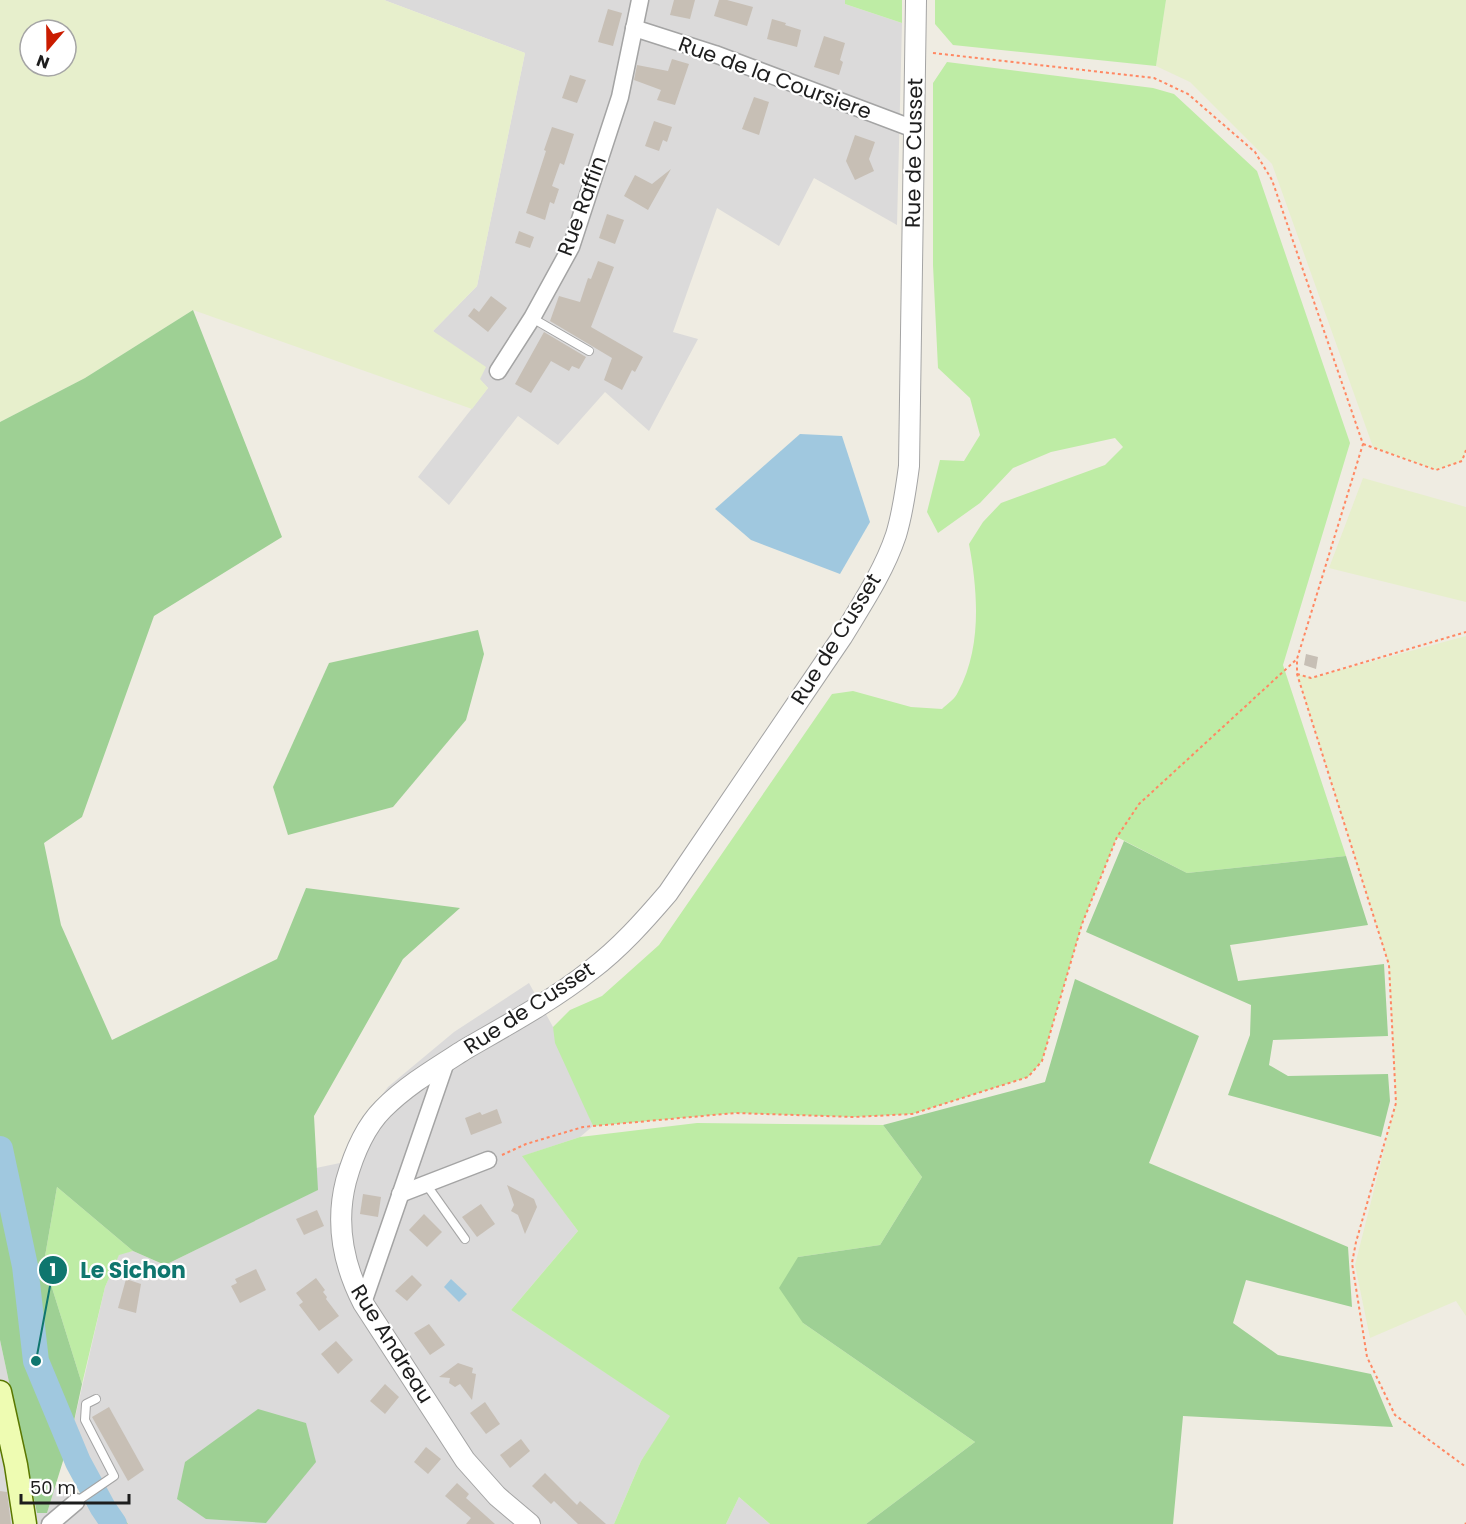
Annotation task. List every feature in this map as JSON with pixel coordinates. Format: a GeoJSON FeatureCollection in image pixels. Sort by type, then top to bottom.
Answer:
{"type":"FeatureCollection","features":[{"type":"Feature","properties":{"kind":"main road"},"geometry":{"type":"LineString","coordinates":[[0,1392],[16,1465],[25,1524]]}},
{"type":"Feature","properties":{"kind":"street","name":"Rue Raffin"},"geometry":{"type":"LineString","coordinates":[[498,371],[532,318],[572,247],[620,97],[640,0]]}},
{"type":"Feature","properties":{"kind":"street","name":"Rue de Cusset"},"geometry":{"type":"LineString","coordinates":[[446,1062],[591,971],[644,922],[668,893],[842,637],[866,597],[896,535],[905,498],[909,466],[916,0]]}},
{"type":"Feature","properties":{"kind":"street","name":"Rue de la Coursiere"},"geometry":{"type":"LineString","coordinates":[[634,28],[715,54],[914,129]]}},
{"type":"Feature","properties":{"kind":"street"},"geometry":{"type":"LineString","coordinates":[[363,1303],[446,1062]]}},
{"type":"Feature","properties":{"kind":"street","name":"Rue Andreau"},"geometry":{"type":"LineString","coordinates":[[446,1062],[410,1085],[382,1110],[350,1164],[342,1196],[341,1227],[345,1259],[353,1284],[363,1303],[465,1460],[497,1496],[530,1524]]}},
{"type":"Feature","properties":{"kind":"street"},"geometry":{"type":"LineString","coordinates":[[400,1194],[488,1160]]}},
{"type":"Feature","properties":{"kind":"street"},"geometry":{"type":"LineString","coordinates":[[50,1524],[76,1502]]}},
{"type":"Feature","properties":{"kind":"lane"},"geometry":{"type":"LineString","coordinates":[[532,318],[589,351]]}},
{"type":"Feature","properties":{"kind":"lane"},"geometry":{"type":"LineString","coordinates":[[426,1184],[465,1239]]}},
{"type":"Feature","properties":{"kind":"lane"},"geometry":{"type":"LineString","coordinates":[[76,1502],[114,1476],[85,1420],[86,1404],[96,1399]]}},
{"type":"Feature","properties":{"kind":"path"},"geometry":{"type":"LineString","coordinates":[[915,52],[1154,78],[1188,94],[1255,152],[1272,180],[1363,444],[1297,659],[1297,674],[1389,965],[1396,1103],[1352,1263],[1367,1357],[1395,1415],[1466,1467]]}},
{"type":"Feature","properties":{"kind":"path"},"geometry":{"type":"LineString","coordinates":[[1363,444],[1436,470],[1462,461],[1466,450]]}},
{"type":"Feature","properties":{"kind":"path"},"geometry":{"type":"LineString","coordinates":[[1297,674],[1311,678],[1466,632]]}},
{"type":"Feature","properties":{"kind":"path"},"geometry":{"type":"LineString","coordinates":[[488,1160],[526,1144],[583,1126],[735,1113],[854,1117],[912,1114],[1028,1077],[1042,1061],[1082,924],[1117,837],[1138,804],[1297,659]]}},
{"type":"Feature","properties":{"kind":"shaded area"},"geometry":{"type":"Polygon","coordinates":[[[384,0],[845,0],[845,4],[902,23],[897,225],[814,178],[779,246],[717,208],[673,332],[698,339],[649,431],[605,392],[558,445],[518,416],[449,505],[418,477],[488,388],[433,331],[477,286],[525,53],[384,0]]]}},
{"type":"Feature","properties":{"kind":"shaded area"},"geometry":{"type":"Polygon","coordinates":[[[529,983],[553,1027],[593,1126],[580,1137],[523,1156],[578,1231],[511,1310],[671,1416],[641,1461],[614,1524],[128,1524],[105,1493],[71,1435],[105,1287],[119,1254],[133,1251],[165,1265],[317,1190],[316,1168],[340,1163],[359,1125],[388,1087],[454,1032],[529,983]]]}},
{"type":"Feature","properties":{"kind":"shaded area"},"geometry":{"type":"Polygon","coordinates":[[[0,1340],[37,1513],[47,1513],[55,1487],[89,1507],[101,1524],[0,1524],[0,1340]]]}},
{"type":"Feature","properties":{"kind":"shaded area"},"geometry":{"type":"Polygon","coordinates":[[[739,1497],[770,1524],[726,1524],[739,1497]]]}},
{"type":"Feature","properties":{"kind":"green space"},"geometry":{"type":"Polygon","coordinates":[[[0,0],[384,0],[525,53],[477,286],[433,331],[486,367],[480,379],[488,388],[472,409],[193,310],[85,378],[0,422],[0,0]]]}},
{"type":"Feature","properties":{"kind":"green space"},"geometry":{"type":"Polygon","coordinates":[[[845,0],[902,0],[902,23],[845,4],[845,0]]]}},
{"type":"Feature","properties":{"kind":"green space"},"geometry":{"type":"Polygon","coordinates":[[[935,0],[1166,0],[1156,66],[953,45],[935,24],[935,0]]]}},
{"type":"Feature","properties":{"kind":"green space"},"geometry":{"type":"Polygon","coordinates":[[[1166,0],[1466,0],[1466,450],[1462,461],[1436,470],[1373,447],[1272,164],[1190,82],[1156,66],[1166,0]]]}},
{"type":"Feature","properties":{"kind":"green space"},"geometry":{"type":"Polygon","coordinates":[[[947,62],[1153,88],[1174,94],[1257,171],[1350,443],[1283,665],[1346,856],[1187,873],[1117,837],[1082,924],[1042,1061],[1028,1077],[912,1114],[854,1117],[735,1113],[593,1126],[555,1043],[553,1027],[570,1010],[602,996],[659,945],[832,694],[853,691],[911,707],[942,709],[953,699],[966,675],[971,657],[976,600],[969,544],[983,522],[1001,503],[1105,465],[1123,447],[1115,438],[1051,452],[1013,468],[980,503],[938,533],[927,512],[940,460],[964,461],[980,435],[970,398],[938,368],[933,265],[933,83],[947,62]]]}},
{"type":"Feature","properties":{"kind":"green space"},"geometry":{"type":"Polygon","coordinates":[[[193,310],[282,537],[154,616],[82,817],[44,843],[61,925],[112,1040],[277,959],[306,888],[460,908],[403,959],[314,1116],[318,1190],[165,1265],[133,1251],[57,1187],[44,1262],[82,1384],[71,1435],[47,1513],[37,1513],[0,1340],[0,422],[85,378],[193,310]]]}},
{"type":"Feature","properties":{"kind":"green space"},"geometry":{"type":"Polygon","coordinates":[[[1363,478],[1466,507],[1466,602],[1329,568],[1363,478]]]}},
{"type":"Feature","properties":{"kind":"green space"},"geometry":{"type":"Polygon","coordinates":[[[478,630],[484,654],[466,720],[393,807],[288,835],[273,787],[329,663],[478,630]]]}},
{"type":"Feature","properties":{"kind":"green space"},"geometry":{"type":"Polygon","coordinates":[[[1466,636],[1466,1316],[1456,1301],[1370,1338],[1355,1265],[1396,1103],[1389,965],[1297,674],[1311,678],[1466,636]]]}},
{"type":"Feature","properties":{"kind":"green space"},"geometry":{"type":"Polygon","coordinates":[[[1124,841],[1187,873],[1346,856],[1368,925],[1230,945],[1238,981],[1384,964],[1388,1036],[1273,1040],[1269,1065],[1288,1076],[1388,1074],[1390,1101],[1381,1137],[1228,1095],[1250,1035],[1251,1005],[1086,932],[1124,841]]]}},
{"type":"Feature","properties":{"kind":"green space"},"geometry":{"type":"Polygon","coordinates":[[[1075,979],[1199,1036],[1149,1163],[1348,1247],[1352,1307],[1246,1280],[1233,1323],[1278,1355],[1371,1374],[1393,1427],[1183,1416],[1173,1524],[866,1524],[975,1442],[803,1323],[779,1288],[798,1257],[880,1245],[922,1177],[883,1125],[1045,1082],[1075,979]]]}},
{"type":"Feature","properties":{"kind":"green space"},"geometry":{"type":"Polygon","coordinates":[[[697,1123],[883,1125],[922,1177],[880,1245],[798,1257],[803,1323],[975,1442],[866,1524],[770,1524],[739,1497],[726,1524],[614,1524],[641,1461],[670,1416],[511,1310],[578,1231],[522,1156],[580,1137],[697,1123]]]}},
{"type":"Feature","properties":{"kind":"green space"},"geometry":{"type":"Polygon","coordinates":[[[57,1187],[133,1251],[119,1255],[105,1287],[82,1384],[44,1262],[57,1187]]]}},
{"type":"Feature","properties":{"kind":"green space"},"geometry":{"type":"Polygon","coordinates":[[[258,1409],[306,1423],[316,1462],[266,1523],[206,1519],[177,1499],[185,1462],[258,1409]]]}},
{"type":"Feature","properties":{"kind":"green space"},"geometry":{"type":"Polygon","coordinates":[[[105,1493],[128,1524],[101,1524],[89,1507],[105,1493]]]}},
{"type":"Feature","properties":{"kind":"water"},"geometry":{"type":"Polygon","coordinates":[[[800,434],[842,436],[870,522],[840,574],[751,540],[715,509],[800,434]]]}},
{"type":"Feature","properties":{"kind":"water"},"geometry":{"type":"Polygon","coordinates":[[[451,1279],[467,1294],[459,1302],[444,1287],[451,1279]]]}},
{"type":"Feature","properties":{"kind":"building"},"geometry":{"type":"Polygon","coordinates":[[[674,0],[695,0],[690,19],[670,15],[674,0]]]}},
{"type":"Feature","properties":{"kind":"building"},"geometry":{"type":"Polygon","coordinates":[[[719,0],[753,7],[747,26],[714,16],[719,0]]]}},
{"type":"Feature","properties":{"kind":"building"},"geometry":{"type":"Polygon","coordinates":[[[608,9],[622,13],[613,46],[598,42],[608,9]]]}},
{"type":"Feature","properties":{"kind":"building"},"geometry":{"type":"Polygon","coordinates":[[[772,19],[801,30],[797,47],[767,39],[772,19]]]}},
{"type":"Feature","properties":{"kind":"building"},"geometry":{"type":"Polygon","coordinates":[[[824,36],[845,43],[839,75],[814,67],[824,36]]]}},
{"type":"Feature","properties":{"kind":"building"},"geometry":{"type":"Polygon","coordinates":[[[672,59],[689,64],[675,105],[657,100],[661,90],[634,80],[637,65],[668,71],[672,59]]]}},
{"type":"Feature","properties":{"kind":"building"},"geometry":{"type":"Polygon","coordinates":[[[570,75],[586,80],[577,103],[562,98],[570,75]]]}},
{"type":"Feature","properties":{"kind":"building"},"geometry":{"type":"Polygon","coordinates":[[[754,97],[769,102],[759,135],[742,129],[754,97]]]}},
{"type":"Feature","properties":{"kind":"building"},"geometry":{"type":"Polygon","coordinates":[[[654,121],[672,127],[667,142],[663,140],[659,151],[645,146],[654,121]]]}},
{"type":"Feature","properties":{"kind":"building"},"geometry":{"type":"Polygon","coordinates":[[[552,127],[574,134],[564,165],[560,163],[552,186],[559,189],[554,204],[550,202],[545,220],[526,213],[552,127]]]}},
{"type":"Feature","properties":{"kind":"building"},"geometry":{"type":"Polygon","coordinates":[[[855,135],[875,142],[869,159],[874,171],[855,180],[846,161],[855,135]]]}},
{"type":"Feature","properties":{"kind":"building"},"geometry":{"type":"Polygon","coordinates":[[[671,169],[648,210],[624,196],[635,175],[652,184],[671,169]]]}},
{"type":"Feature","properties":{"kind":"building"},"geometry":{"type":"Polygon","coordinates":[[[607,214],[624,220],[615,244],[599,238],[607,214]]]}},
{"type":"Feature","properties":{"kind":"building"},"geometry":{"type":"Polygon","coordinates":[[[519,231],[534,237],[530,248],[515,243],[519,231]]]}},
{"type":"Feature","properties":{"kind":"building"},"geometry":{"type":"Polygon","coordinates":[[[598,261],[614,267],[591,327],[643,357],[635,372],[632,370],[622,390],[604,380],[612,358],[550,321],[559,296],[580,302],[588,278],[591,279],[598,261]]]}},
{"type":"Feature","properties":{"kind":"building"},"geometry":{"type":"Polygon","coordinates":[[[491,296],[507,308],[488,332],[468,316],[474,308],[479,312],[491,296]]]}},
{"type":"Feature","properties":{"kind":"building"},"geometry":{"type":"Polygon","coordinates":[[[544,332],[586,357],[579,369],[572,366],[569,371],[551,361],[531,393],[515,384],[544,332]]]}},
{"type":"Feature","properties":{"kind":"building"},"geometry":{"type":"Polygon","coordinates":[[[1306,654],[1318,657],[1316,669],[1304,665],[1306,654]]]}},
{"type":"Feature","properties":{"kind":"building"},"geometry":{"type":"Polygon","coordinates":[[[497,1109],[502,1123],[471,1135],[465,1118],[497,1109]]]}},
{"type":"Feature","properties":{"kind":"building"},"geometry":{"type":"Polygon","coordinates":[[[507,1185],[534,1199],[537,1207],[525,1234],[518,1215],[511,1211],[514,1205],[507,1185]]]}},
{"type":"Feature","properties":{"kind":"building"},"geometry":{"type":"Polygon","coordinates":[[[363,1194],[381,1197],[378,1217],[360,1214],[363,1194]]]}},
{"type":"Feature","properties":{"kind":"building"},"geometry":{"type":"Polygon","coordinates":[[[481,1204],[495,1224],[477,1237],[462,1217],[481,1204]]]}},
{"type":"Feature","properties":{"kind":"building"},"geometry":{"type":"Polygon","coordinates":[[[317,1210],[324,1226],[304,1235],[296,1219],[317,1210]]]}},
{"type":"Feature","properties":{"kind":"building"},"geometry":{"type":"Polygon","coordinates":[[[424,1214],[442,1232],[427,1247],[409,1230],[424,1214]]]}},
{"type":"Feature","properties":{"kind":"building"},"geometry":{"type":"Polygon","coordinates":[[[256,1269],[266,1290],[240,1303],[231,1286],[237,1283],[235,1279],[256,1269]]]}},
{"type":"Feature","properties":{"kind":"building"},"geometry":{"type":"Polygon","coordinates":[[[412,1275],[422,1285],[407,1301],[395,1291],[412,1275]]]}},
{"type":"Feature","properties":{"kind":"building"},"geometry":{"type":"Polygon","coordinates":[[[316,1278],[325,1290],[323,1292],[326,1299],[339,1316],[319,1331],[299,1305],[303,1302],[296,1293],[316,1278]]]}},
{"type":"Feature","properties":{"kind":"building"},"geometry":{"type":"Polygon","coordinates":[[[126,1279],[141,1284],[136,1313],[118,1308],[126,1279]]]}},
{"type":"Feature","properties":{"kind":"building"},"geometry":{"type":"Polygon","coordinates":[[[429,1324],[445,1345],[430,1355],[414,1333],[429,1324]]]}},
{"type":"Feature","properties":{"kind":"building"},"geometry":{"type":"Polygon","coordinates":[[[336,1341],[353,1360],[338,1374],[321,1354],[336,1341]]]}},
{"type":"Feature","properties":{"kind":"building"},"geometry":{"type":"Polygon","coordinates":[[[458,1363],[473,1368],[472,1373],[476,1374],[472,1400],[460,1384],[455,1387],[449,1383],[450,1378],[439,1377],[458,1363]]]}},
{"type":"Feature","properties":{"kind":"building"},"geometry":{"type":"Polygon","coordinates":[[[385,1384],[399,1397],[385,1414],[370,1401],[385,1384]]]}},
{"type":"Feature","properties":{"kind":"building"},"geometry":{"type":"Polygon","coordinates":[[[485,1402],[500,1424],[486,1434],[470,1413],[485,1402]]]}},
{"type":"Feature","properties":{"kind":"building"},"geometry":{"type":"Polygon","coordinates":[[[109,1407],[144,1470],[128,1481],[92,1417],[109,1407]]]}},
{"type":"Feature","properties":{"kind":"building"},"geometry":{"type":"Polygon","coordinates":[[[521,1439],[530,1451],[510,1468],[500,1455],[521,1439]]]}},
{"type":"Feature","properties":{"kind":"building"},"geometry":{"type":"Polygon","coordinates":[[[426,1447],[441,1459],[428,1474],[414,1462],[426,1447]]]}},
{"type":"Feature","properties":{"kind":"building"},"geometry":{"type":"Polygon","coordinates":[[[545,1473],[577,1505],[580,1501],[606,1524],[578,1524],[554,1501],[551,1504],[532,1486],[545,1473]]]}},
{"type":"Feature","properties":{"kind":"building"},"geometry":{"type":"Polygon","coordinates":[[[457,1483],[469,1494],[466,1498],[495,1524],[466,1524],[471,1518],[445,1496],[457,1483]]]}},
{"type":"Feature","properties":{"kind":"building"},"geometry":{"type":"Polygon","coordinates":[[[0,1491],[7,1492],[11,1524],[0,1524],[0,1491]]]}},
{"type":"Feature","properties":{"kind":"waterway"},"geometry":{"type":"LineString","coordinates":[[0,1149],[25,1266],[36,1361],[78,1462],[114,1524]]}},
{"type":"Feature","properties":{"kind":"place","name":"Le Sichon"},"geometry":{"type":"Point","coordinates":[36,1361]}}]}
